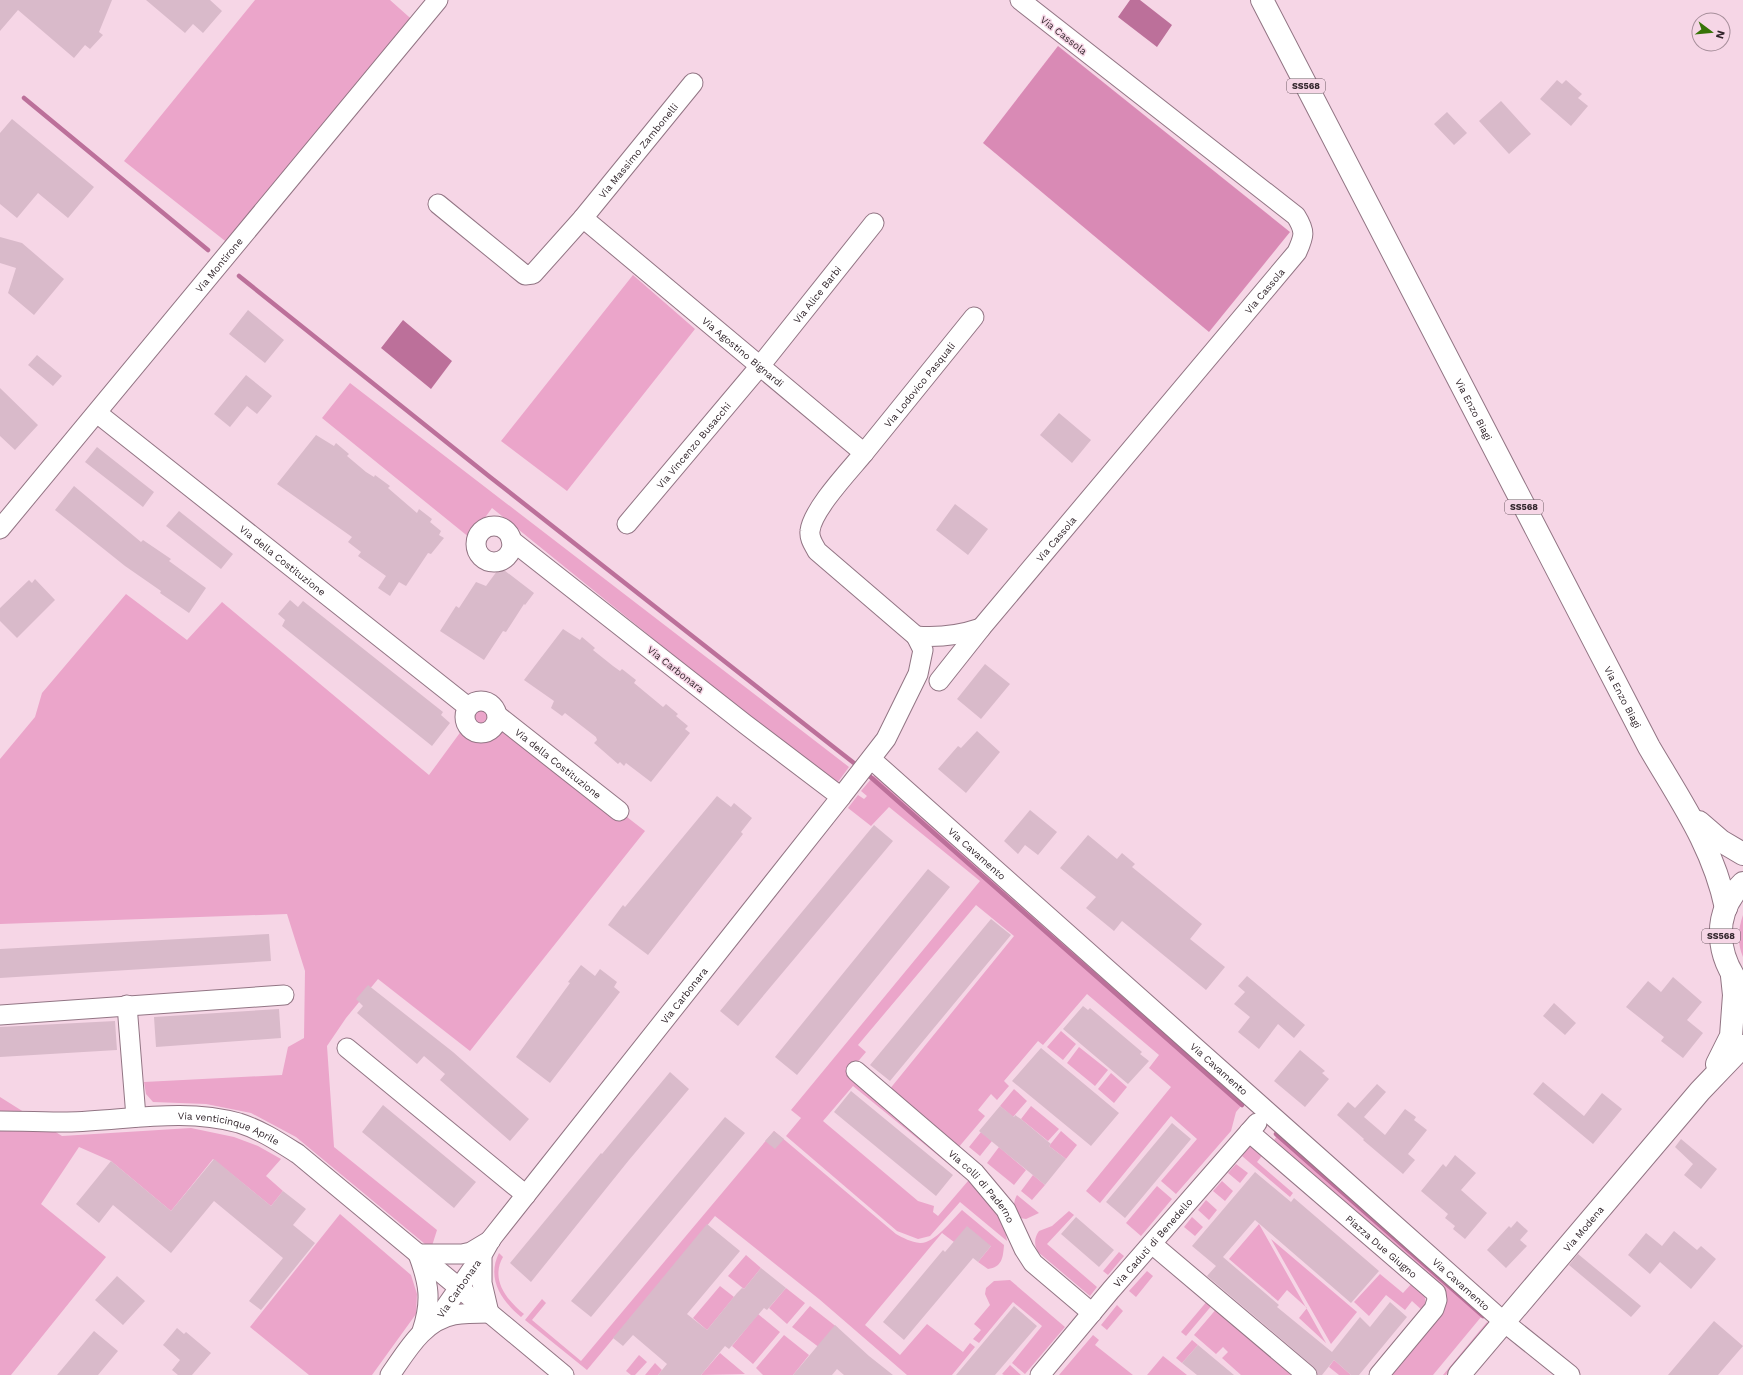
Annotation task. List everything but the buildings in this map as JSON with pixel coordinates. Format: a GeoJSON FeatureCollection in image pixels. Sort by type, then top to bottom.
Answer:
{"type":"FeatureCollection","features":[{"type":"Feature","properties":{"kind":"main road","name":"Via Enzo Biagi"},"geometry":{"type":"LineString","coordinates":[[1262,0],[1649,747],[1692,816],[1714,865],[1720,882],[1726,908]]}},
{"type":"Feature","properties":{"kind":"main road","name":"Via Enzo Biagi"},"geometry":{"type":"LineString","coordinates":[[1692,816],[1721,841],[1743,854]]}},
{"type":"Feature","properties":{"kind":"main road","name":"Via Modena"},"geometry":{"type":"LineString","coordinates":[[1707,1083],[1731,1036],[1734,995],[1738,983],[1724,960],[1720,943],[1721,925],[1731,897],[1743,883]]}},
{"type":"Feature","properties":{"kind":"main road","name":"Via Modena"},"geometry":{"type":"LineString","coordinates":[[1459,1375],[1707,1083],[1743,1046]]}},
{"type":"Feature","properties":{"kind":"street","name":"Via Montirone"},"geometry":{"type":"LineString","coordinates":[[0,529],[438,0]]}},
{"type":"Feature","properties":{"kind":"street","name":"Via Cassola"},"geometry":{"type":"LineString","coordinates":[[939,681],[981,628],[1297,252],[1303,239],[1304,228],[1296,216],[1020,0]]}},
{"type":"Feature","properties":{"kind":"street","name":"Via Massimo Zambonelli"},"geometry":{"type":"LineString","coordinates":[[583,218],[693,83]]}},
{"type":"Feature","properties":{"kind":"street"},"geometry":{"type":"LineString","coordinates":[[438,204],[525,275],[533,274],[583,218]]}},
{"type":"Feature","properties":{"kind":"street","name":"Via Agostino Bignardi"},"geometry":{"type":"LineString","coordinates":[[583,218],[864,453]]}},
{"type":"Feature","properties":{"kind":"street","name":"Via Alice Barbi"},"geometry":{"type":"LineString","coordinates":[[760,366],[874,222]]}},
{"type":"Feature","properties":{"kind":"street","name":"Via Lodovico Pasquali"},"geometry":{"type":"LineString","coordinates":[[864,453],[974,317]]}},
{"type":"Feature","properties":{"kind":"street","name":"Via Vincenzo Busacchi"},"geometry":{"type":"LineString","coordinates":[[627,524],[760,366]]}},
{"type":"Feature","properties":{"kind":"street","name":"Via della Costituzione"},"geometry":{"type":"LineString","coordinates":[[97,413],[468,707],[479,701],[486,702],[495,709],[497,716],[619,811]]}},
{"type":"Feature","properties":{"kind":"street"},"geometry":{"type":"LineString","coordinates":[[864,453],[831,494],[815,518],[810,532],[812,542],[817,551],[916,636],[923,650],[918,674],[886,739],[871,759]]}},
{"type":"Feature","properties":{"kind":"street","name":"Via Carbonara"},"geometry":{"type":"LineString","coordinates":[[511,540],[745,724],[841,797]]}},
{"type":"Feature","properties":{"kind":"street"},"geometry":{"type":"LineString","coordinates":[[916,636],[930,637],[962,634],[981,628]]}},
{"type":"Feature","properties":{"kind":"street"},"geometry":{"type":"LineString","coordinates":[[468,707],[465,722],[476,732],[486,732],[495,726],[497,716]]}},
{"type":"Feature","properties":{"kind":"street","name":"Via Carbonara"},"geometry":{"type":"LineString","coordinates":[[390,1375],[454,1284],[481,1249],[526,1195],[871,759]]}},
{"type":"Feature","properties":{"kind":"street","name":"Via Cavamento"},"geometry":{"type":"LineString","coordinates":[[871,759],[1504,1322],[1570,1375]]}},
{"type":"Feature","properties":{"kind":"street"},"geometry":{"type":"LineString","coordinates":[[0,1015],[284,995]]}},
{"type":"Feature","properties":{"kind":"street"},"geometry":{"type":"LineString","coordinates":[[126,1005],[136,1117]]}},
{"type":"Feature","properties":{"kind":"street"},"geometry":{"type":"LineString","coordinates":[[347,1048],[526,1195]]}},
{"type":"Feature","properties":{"kind":"street","name":"Via colli di Paderno"},"geometry":{"type":"LineString","coordinates":[[856,1071],[975,1173],[1006,1210],[1024,1249],[1033,1263],[1092,1313]]}},
{"type":"Feature","properties":{"kind":"street","name":"Via Caduti di Benedello"},"geometry":{"type":"LineString","coordinates":[[1040,1375],[1267,1111]]}},
{"type":"Feature","properties":{"kind":"street","name":"Via venticinque Aprile"},"geometry":{"type":"LineString","coordinates":[[0,1121],[67,1122],[173,1115],[212,1118],[240,1123],[270,1136],[298,1154],[564,1375]]}},
{"type":"Feature","properties":{"kind":"street","name":"Piazza Due Giugno"},"geometry":{"type":"LineString","coordinates":[[1249,1132],[1436,1293],[1437,1300],[1434,1309],[1379,1375]]}},
{"type":"Feature","properties":{"kind":"street"},"geometry":{"type":"LineString","coordinates":[[1152,1244],[1307,1375]]}},
{"type":"Feature","properties":{"kind":"street"},"geometry":{"type":"LineString","coordinates":[[418,1254],[462,1254],[481,1249],[482,1283],[489,1312]]}},
{"type":"Feature","properties":{"kind":"street","name":"Via venticinque Aprile"},"geometry":{"type":"LineString","coordinates":[[418,1254],[427,1278],[429,1291],[428,1323]]}},
{"type":"Feature","properties":{"kind":"street","name":"Via Carbonara"},"geometry":{"type":"LineString","coordinates":[[428,1323],[454,1315],[489,1312]]}},
{"type":"Feature","properties":{"kind":"shaded area"},"geometry":{"type":"Polygon","coordinates":[[[255,0],[390,0],[418,25],[234,248],[124,161],[255,0]]]}},
{"type":"Feature","properties":{"kind":"shaded area"},"geometry":{"type":"Polygon","coordinates":[[[1130,0],[1140,0],[1172,25],[1157,47],[1118,17],[1130,0]]]}},
{"type":"Feature","properties":{"kind":"shaded area"},"geometry":{"type":"Polygon","coordinates":[[[1058,46],[1290,232],[1209,332],[983,143],[1058,46]]]}},
{"type":"Feature","properties":{"kind":"shaded area"},"geometry":{"type":"Polygon","coordinates":[[[633,275],[695,329],[567,491],[501,441],[633,275]]]}},
{"type":"Feature","properties":{"kind":"shaded area"},"geometry":{"type":"Polygon","coordinates":[[[403,320],[452,361],[431,389],[381,348],[403,320]]]}},
{"type":"Feature","properties":{"kind":"shaded area"},"geometry":{"type":"Polygon","coordinates":[[[350,383],[849,767],[835,786],[492,508],[470,538],[322,418],[350,383]]]}},
{"type":"Feature","properties":{"kind":"shaded area"},"geometry":{"type":"Polygon","coordinates":[[[126,594],[187,640],[222,602],[429,775],[481,704],[645,831],[470,1051],[378,979],[346,1018],[327,1046],[334,1147],[437,1230],[431,1249],[296,1137],[251,1113],[206,1104],[153,1102],[146,1094],[144,1082],[282,1075],[288,1047],[304,1038],[305,971],[287,914],[0,924],[0,759],[35,717],[42,693],[126,594]]]}},
{"type":"Feature","properties":{"kind":"shaded area"},"geometry":{"type":"Polygon","coordinates":[[[877,772],[1243,1101],[1242,1105],[1236,1112],[1231,1131],[1176,1194],[1161,1181],[1197,1139],[1171,1116],[1100,1203],[1086,1191],[1171,1087],[1149,1068],[1159,1055],[1087,994],[1043,1045],[1038,1041],[1004,1081],[1009,1086],[997,1100],[991,1094],[978,1110],[985,1116],[958,1148],[889,1090],[1014,936],[976,905],[858,1045],[866,1052],[855,1065],[959,1167],[956,1170],[853,1086],[823,1121],[918,1201],[934,1206],[933,1212],[938,1216],[968,1181],[972,1181],[999,1216],[1003,1224],[1007,1241],[960,1202],[930,1236],[918,1239],[897,1231],[786,1136],[801,1118],[791,1110],[980,881],[889,807],[871,826],[848,808],[858,795],[864,799],[867,796],[861,791],[877,772]]]}},
{"type":"Feature","properties":{"kind":"shaded area"},"geometry":{"type":"Polygon","coordinates":[[[1743,915],[1743,957],[1739,936],[1743,915]]]}},
{"type":"Feature","properties":{"kind":"shaded area"},"geometry":{"type":"Polygon","coordinates":[[[1061,1031],[1076,1044],[1063,1060],[1047,1047],[1061,1031]]]}},
{"type":"Feature","properties":{"kind":"shaded area"},"geometry":{"type":"Polygon","coordinates":[[[1079,1047],[1108,1070],[1095,1086],[1067,1063],[1079,1047]]]}},
{"type":"Feature","properties":{"kind":"shaded area"},"geometry":{"type":"Polygon","coordinates":[[[1111,1073],[1127,1087],[1114,1103],[1098,1089],[1111,1073]]]}},
{"type":"Feature","properties":{"kind":"shaded area"},"geometry":{"type":"Polygon","coordinates":[[[1014,1089],[1027,1101],[1013,1117],[1000,1106],[1014,1089]]]}},
{"type":"Feature","properties":{"kind":"shaded area"},"geometry":{"type":"Polygon","coordinates":[[[0,1097],[62,1136],[191,1128],[234,1137],[258,1146],[281,1159],[266,1176],[283,1191],[271,1206],[213,1159],[171,1211],[111,1161],[79,1147],[41,1204],[106,1257],[11,1375],[0,1375],[0,1097]]]}},
{"type":"Feature","properties":{"kind":"shaded area"},"geometry":{"type":"Polygon","coordinates":[[[1031,1106],[1059,1129],[1048,1141],[1021,1119],[1031,1106]]]}},
{"type":"Feature","properties":{"kind":"shaded area"},"geometry":{"type":"Polygon","coordinates":[[[1281,1130],[1486,1311],[1433,1375],[1384,1375],[1442,1305],[1272,1143],[1281,1130]]]}},
{"type":"Feature","properties":{"kind":"shaded area"},"geometry":{"type":"Polygon","coordinates":[[[774,1131],[901,1237],[920,1243],[931,1240],[937,1236],[962,1210],[1004,1245],[1003,1254],[999,1264],[988,1269],[978,1262],[991,1246],[954,1242],[942,1233],[865,1325],[900,1355],[927,1324],[963,1352],[970,1343],[975,1347],[952,1375],[907,1375],[819,1299],[715,1216],[587,1370],[525,1320],[542,1299],[546,1303],[532,1320],[581,1361],[774,1131]]]}},
{"type":"Feature","properties":{"kind":"shaded area"},"geometry":{"type":"Polygon","coordinates":[[[1061,1131],[1077,1145],[1066,1159],[1049,1146],[1061,1131]]]}},
{"type":"Feature","properties":{"kind":"shaded area"},"geometry":{"type":"Polygon","coordinates":[[[981,1132],[992,1141],[980,1156],[969,1147],[981,1132]]]}},
{"type":"Feature","properties":{"kind":"shaded area"},"geometry":{"type":"Polygon","coordinates":[[[1253,1142],[1265,1152],[1257,1162],[1293,1193],[1290,1197],[1242,1156],[1253,1142]]]}},
{"type":"Feature","properties":{"kind":"shaded area"},"geometry":{"type":"Polygon","coordinates":[[[999,1147],[1026,1170],[1014,1185],[987,1163],[999,1147]]]}},
{"type":"Feature","properties":{"kind":"shaded area"},"geometry":{"type":"Polygon","coordinates":[[[1236,1164],[1248,1173],[1240,1183],[1228,1173],[1236,1164]]]}},
{"type":"Feature","properties":{"kind":"shaded area"},"geometry":{"type":"Polygon","coordinates":[[[1033,1175],[1045,1185],[1032,1200],[1021,1191],[1033,1175]]]}},
{"type":"Feature","properties":{"kind":"shaded area"},"geometry":{"type":"Polygon","coordinates":[[[1222,1181],[1233,1191],[1225,1201],[1213,1191],[1222,1181]]]}},
{"type":"Feature","properties":{"kind":"shaded area"},"geometry":{"type":"Polygon","coordinates":[[[1157,1186],[1172,1199],[1141,1236],[1126,1223],[1157,1186]]]}},
{"type":"Feature","properties":{"kind":"shaded area"},"geometry":{"type":"Polygon","coordinates":[[[1017,1195],[1039,1213],[1026,1219],[1020,1218],[1014,1207],[1017,1195]]]}},
{"type":"Feature","properties":{"kind":"shaded area"},"geometry":{"type":"Polygon","coordinates":[[[1206,1200],[1217,1210],[1209,1220],[1198,1210],[1206,1200]]]}},
{"type":"Feature","properties":{"kind":"shaded area"},"geometry":{"type":"Polygon","coordinates":[[[1069,1211],[1074,1215],[1047,1244],[1097,1287],[1090,1296],[1038,1252],[1036,1247],[1035,1239],[1039,1231],[1052,1226],[1069,1211]]]}},
{"type":"Feature","properties":{"kind":"shaded area"},"geometry":{"type":"Polygon","coordinates":[[[340,1214],[411,1275],[417,1294],[416,1314],[372,1375],[309,1375],[250,1327],[340,1214]]]}},
{"type":"Feature","properties":{"kind":"shaded area"},"geometry":{"type":"Polygon","coordinates":[[[1192,1217],[1203,1227],[1195,1236],[1184,1227],[1192,1217]]]}},
{"type":"Feature","properties":{"kind":"shaded area"},"geometry":{"type":"Polygon","coordinates":[[[1259,1224],[1306,1307],[1287,1290],[1278,1301],[1229,1259],[1259,1224]]]}},
{"type":"Feature","properties":{"kind":"shaded area"},"geometry":{"type":"Polygon","coordinates":[[[1271,1239],[1357,1312],[1331,1344],[1271,1239]]]}},
{"type":"Feature","properties":{"kind":"shaded area"},"geometry":{"type":"Polygon","coordinates":[[[1119,1252],[1124,1256],[1108,1275],[1103,1271],[1119,1252]]]}},
{"type":"Feature","properties":{"kind":"shaded area"},"geometry":{"type":"Polygon","coordinates":[[[499,1253],[503,1257],[499,1265],[499,1281],[506,1296],[524,1314],[521,1317],[502,1297],[498,1289],[494,1272],[495,1263],[499,1253]]]}},
{"type":"Feature","properties":{"kind":"shaded area"},"geometry":{"type":"Polygon","coordinates":[[[746,1255],[761,1268],[744,1289],[728,1276],[746,1255]]]}},
{"type":"Feature","properties":{"kind":"shaded area"},"geometry":{"type":"Polygon","coordinates":[[[1147,1271],[1153,1276],[1136,1297],[1129,1291],[1147,1271]]]}},
{"type":"Feature","properties":{"kind":"shaded area"},"geometry":{"type":"Polygon","coordinates":[[[1380,1274],[1403,1293],[1413,1282],[1424,1295],[1425,1306],[1423,1311],[1412,1301],[1405,1310],[1386,1295],[1369,1316],[1354,1302],[1380,1274]]]}},
{"type":"Feature","properties":{"kind":"shaded area"},"geometry":{"type":"Polygon","coordinates":[[[1010,1280],[1065,1327],[1025,1374],[1012,1363],[1042,1326],[1013,1302],[979,1343],[973,1339],[981,1330],[974,1324],[990,1305],[985,1294],[986,1288],[994,1281],[1010,1280]]]}},
{"type":"Feature","properties":{"kind":"shaded area"},"geometry":{"type":"Polygon","coordinates":[[[720,1286],[734,1297],[707,1330],[693,1318],[720,1286]]]}},
{"type":"Feature","properties":{"kind":"shaded area"},"geometry":{"type":"Polygon","coordinates":[[[786,1288],[805,1303],[787,1324],[769,1308],[786,1288]]]}},
{"type":"Feature","properties":{"kind":"shaded area"},"geometry":{"type":"Polygon","coordinates":[[[1208,1300],[1213,1304],[1186,1336],[1181,1332],[1208,1300]]]}},
{"type":"Feature","properties":{"kind":"shaded area"},"geometry":{"type":"Polygon","coordinates":[[[1117,1305],[1123,1311],[1107,1330],[1101,1325],[1117,1305]]]}},
{"type":"Feature","properties":{"kind":"shaded area"},"geometry":{"type":"Polygon","coordinates":[[[810,1306],[838,1328],[820,1348],[792,1327],[810,1306]]]}},
{"type":"Feature","properties":{"kind":"shaded area"},"geometry":{"type":"Polygon","coordinates":[[[1218,1307],[1299,1375],[1241,1375],[1222,1358],[1228,1352],[1223,1347],[1216,1354],[1194,1335],[1218,1307]]]}},
{"type":"Feature","properties":{"kind":"shaded area"},"geometry":{"type":"Polygon","coordinates":[[[1307,1309],[1326,1343],[1299,1318],[1307,1309]]]}},
{"type":"Feature","properties":{"kind":"shaded area"},"geometry":{"type":"Polygon","coordinates":[[[758,1314],[780,1332],[753,1364],[732,1346],[758,1314]]]}},
{"type":"Feature","properties":{"kind":"shaded area"},"geometry":{"type":"Polygon","coordinates":[[[1487,1322],[1489,1324],[1446,1375],[1443,1375],[1487,1322]]]}},
{"type":"Feature","properties":{"kind":"shaded area"},"geometry":{"type":"Polygon","coordinates":[[[784,1335],[809,1355],[793,1375],[763,1375],[756,1368],[784,1335]]]}},
{"type":"Feature","properties":{"kind":"shaded area"},"geometry":{"type":"Polygon","coordinates":[[[1093,1335],[1099,1340],[1095,1345],[1133,1375],[1059,1375],[1093,1335]]]}},
{"type":"Feature","properties":{"kind":"shaded area"},"geometry":{"type":"Polygon","coordinates":[[[1192,1340],[1198,1345],[1182,1363],[1176,1358],[1192,1340]]]}},
{"type":"Feature","properties":{"kind":"shaded area"},"geometry":{"type":"Polygon","coordinates":[[[720,1353],[745,1374],[701,1375],[720,1353]]]}},
{"type":"Feature","properties":{"kind":"shaded area"},"geometry":{"type":"Polygon","coordinates":[[[639,1355],[647,1362],[635,1375],[631,1375],[626,1371],[639,1355]]]}},
{"type":"Feature","properties":{"kind":"shaded area"},"geometry":{"type":"Polygon","coordinates":[[[1163,1356],[1187,1375],[1147,1375],[1163,1356]]]}},
{"type":"Feature","properties":{"kind":"shaded area"},"geometry":{"type":"Polygon","coordinates":[[[1334,1360],[1351,1375],[1339,1375],[1329,1367],[1334,1360]]]}},
{"type":"Feature","properties":{"kind":"shaded area"},"geometry":{"type":"Polygon","coordinates":[[[655,1363],[662,1370],[658,1375],[645,1375],[655,1363]]]}},
{"type":"Feature","properties":{"kind":"shaded area"},"geometry":{"type":"Polygon","coordinates":[[[1010,1365],[1021,1375],[1002,1374],[1010,1365]]]}},
{"type":"Feature","properties":{"kind":"waterway"},"geometry":{"type":"LineString","coordinates":[[24,98],[208,250]]}},
{"type":"Feature","properties":{"kind":"waterway"},"geometry":{"type":"LineString","coordinates":[[239,276],[490,477],[859,767]]}},
{"type":"Feature","properties":{"kind":"waterway"},"geometry":{"type":"LineString","coordinates":[[866,773],[1242,1105]]}},
{"type":"Feature","properties":{"kind":"waterway"},"geometry":{"type":"LineString","coordinates":[[1276,1134],[1483,1316]]}}]}
